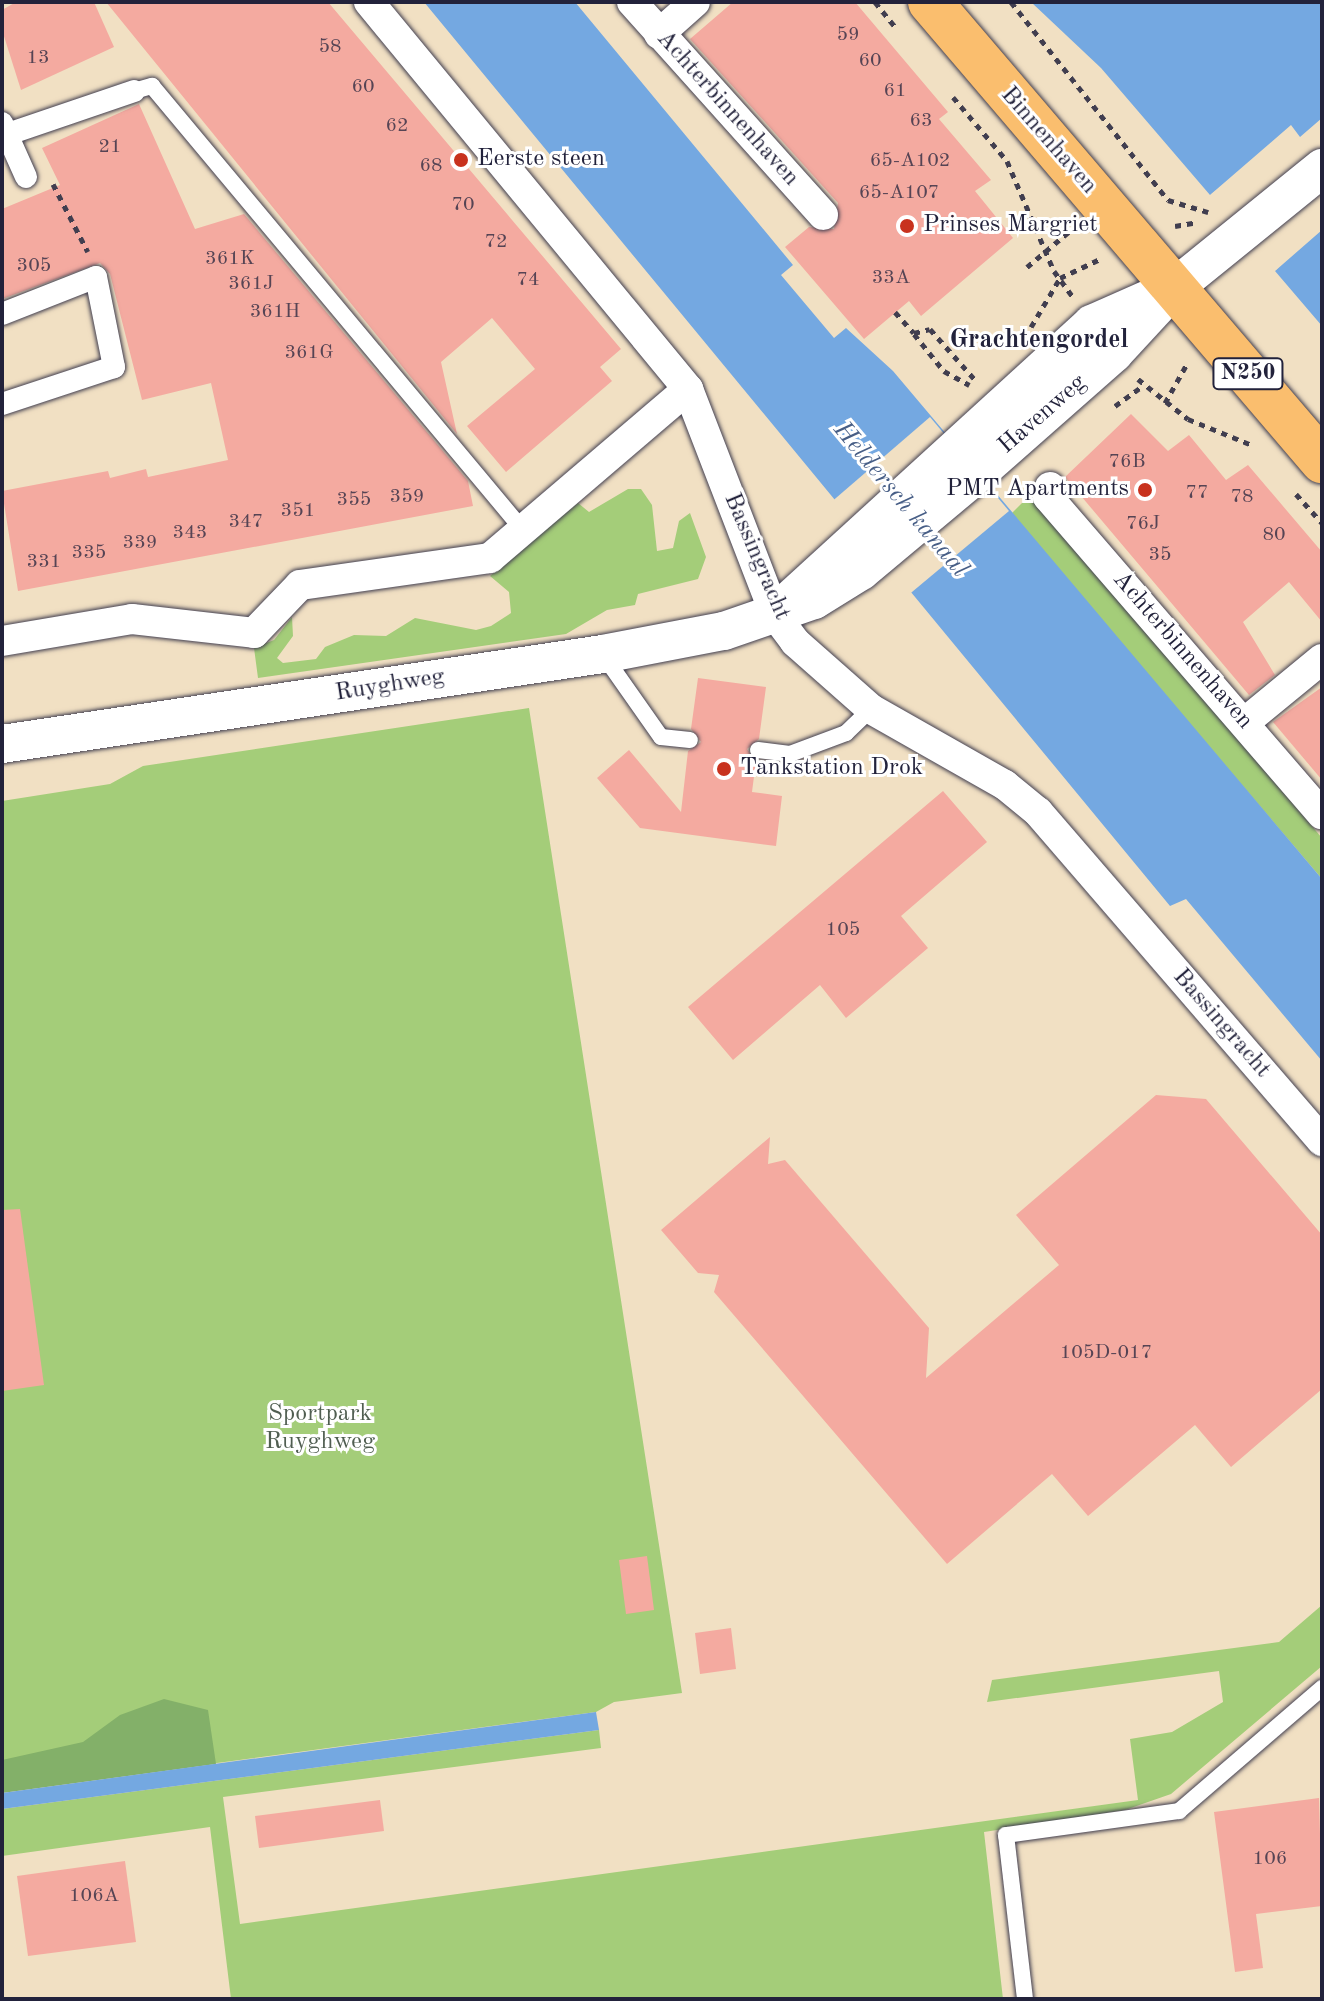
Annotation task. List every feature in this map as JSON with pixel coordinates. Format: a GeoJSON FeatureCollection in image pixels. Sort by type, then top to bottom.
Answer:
{"type":"FeatureCollection","features":[{"type":"Feature","properties":{"kind":"main road","name":"Binnenhaven"},"geometry":{"type":"LineString","coordinates":[[930,2],[1174,288],[1306,475]]}},
{"type":"Feature","properties":{"kind":"street","name":"Bassingracht"},"geometry":{"type":"LineString","coordinates":[[369,2],[688,389],[775,615],[812,661],[871,709],[1005,785],[1038,812],[1322,1141]]}},
{"type":"Feature","properties":{"kind":"street","name":"Achterbinnenhaven"},"geometry":{"type":"LineString","coordinates":[[632,2],[823,215]]}},
{"type":"Feature","properties":{"kind":"street"},"geometry":{"type":"LineString","coordinates":[[659,34],[695,2]]}},
{"type":"Feature","properties":{"kind":"street"},"geometry":{"type":"LineString","coordinates":[[26,177],[5,128],[143,89]]}},
{"type":"Feature","properties":{"kind":"street","name":"Havenweg"},"geometry":{"type":"LineString","coordinates":[[978,473],[1114,353],[1230,226],[1322,168]]}},
{"type":"Feature","properties":{"kind":"street"},"geometry":{"type":"LineString","coordinates":[[2,314],[96,277],[114,367],[2,404]]}},
{"type":"Feature","properties":{"kind":"street","name":"Havenweg"},"geometry":{"type":"LineString","coordinates":[[954,445],[1092,324],[1174,288]]}},
{"type":"Feature","properties":{"kind":"street"},"geometry":{"type":"LineString","coordinates":[[4,632],[132,619],[254,633],[300,585],[490,558],[688,389]]}},
{"type":"Feature","properties":{"kind":"street","name":"Ruyghweg"},"geometry":{"type":"LineString","coordinates":[[850,559],[954,445]]}},
{"type":"Feature","properties":{"kind":"street","name":"Ruyghweg"},"geometry":{"type":"LineString","coordinates":[[2,744],[603,654],[775,615],[850,559],[978,473]]}},
{"type":"Feature","properties":{"kind":"street","name":"Achterbinnenhaven"},"geometry":{"type":"LineString","coordinates":[[1050,487],[1048,497],[1322,814]]}},
{"type":"Feature","properties":{"kind":"street"},"geometry":{"type":"LineString","coordinates":[[1244,723],[1322,659]]}},
{"type":"Feature","properties":{"kind":"lane"},"geometry":{"type":"LineString","coordinates":[[143,89],[523,530]]}},
{"type":"Feature","properties":{"kind":"lane"},"geometry":{"type":"LineString","coordinates":[[603,654],[661,737],[690,740]]}},
{"type":"Feature","properties":{"kind":"lane"},"geometry":{"type":"LineString","coordinates":[[758,750],[790,754],[846,733],[871,709]]}},
{"type":"Feature","properties":{"kind":"lane"},"geometry":{"type":"LineString","coordinates":[[1025,1999],[1006,1835],[1179,1811],[1322,1688]]}},
{"type":"Feature","properties":{"kind":"path"},"geometry":{"type":"LineString","coordinates":[[875,2],[905,39]]}},
{"type":"Feature","properties":{"kind":"path"},"geometry":{"type":"LineString","coordinates":[[1011,2],[1168,200],[1230,226]]}},
{"type":"Feature","properties":{"kind":"path","name":"Binnenhaven"},"geometry":{"type":"LineString","coordinates":[[946,88],[1007,161],[1060,278]]}},
{"type":"Feature","properties":{"kind":"path"},"geometry":{"type":"LineString","coordinates":[[26,177],[56,185],[96,277]]}},
{"type":"Feature","properties":{"kind":"path"},"geometry":{"type":"LineString","coordinates":[[895,312],[944,371],[963,379]]}},
{"type":"Feature","properties":{"kind":"path"},"geometry":{"type":"LineString","coordinates":[[914,333],[930,329],[984,390]]}},
{"type":"Feature","properties":{"kind":"path"},"geometry":{"type":"LineString","coordinates":[[1165,403],[1259,453]]}},
{"type":"Feature","properties":{"kind":"path"},"geometry":{"type":"LineString","coordinates":[[1306,475],[1322,523]]}},
{"type":"Feature","properties":{"kind":"green space"},"geometry":{"type":"Polygon","coordinates":[[[628,489],[641,489],[652,505],[657,551],[673,548],[679,521],[690,513],[706,557],[698,579],[638,594],[635,605],[607,610],[566,634],[258,678],[254,648],[274,640],[292,617],[293,636],[277,658],[283,663],[316,659],[325,647],[354,635],[386,636],[415,618],[476,630],[491,626],[511,613],[509,592],[490,576],[578,503],[589,512],[628,489]]]}},
{"type":"Feature","properties":{"kind":"green space"},"geometry":{"type":"Polygon","coordinates":[[[1030,495],[1322,838],[1322,879],[1011,514],[1030,495]]]}},
{"type":"Feature","properties":{"kind":"green space","name":"Sportpark Ruyghweg"},"geometry":{"type":"Polygon","coordinates":[[[529,708],[682,1693],[614,1702],[596,1712],[2,1792],[2,801],[110,784],[143,766],[529,708]]]}},
{"type":"Feature","properties":{"kind":"green space"},"geometry":{"type":"Polygon","coordinates":[[[1322,1605],[1322,1666],[1171,1794],[1125,1810],[984,1832],[1003,1999],[231,1999],[210,1827],[2,1856],[2,1809],[599,1730],[601,1748],[223,1797],[240,1924],[1138,1800],[1130,1739],[1172,1732],[1223,1702],[1219,1671],[987,1702],[992,1680],[1279,1642],[1322,1605]]]}},
{"type":"Feature","properties":{"kind":"green space"},"geometry":{"type":"Polygon","coordinates":[[[164,1699],[208,1710],[216,1764],[2,1793],[2,1760],[83,1742],[120,1715],[164,1699]]]}},
{"type":"Feature","properties":{"kind":"water","name":"Heldersch kanaal"},"geometry":{"type":"Polygon","coordinates":[[[424,2],[575,2],[793,265],[781,275],[834,338],[846,328],[893,371],[1322,879],[1322,1061],[1186,899],[1170,906],[424,2]]]}},
{"type":"Feature","properties":{"kind":"water"},"geometry":{"type":"Polygon","coordinates":[[[1031,2],[1322,2],[1322,326],[1275,271],[1284,261],[1222,186],[1210,195],[1101,68],[1031,2]]]}},
{"type":"Feature","properties":{"kind":"water"},"geometry":{"type":"Polygon","coordinates":[[[596,1712],[599,1730],[2,1809],[2,1793],[596,1712]]]}},
{"type":"Feature","properties":{"kind":"pier"},"geometry":{"type":"Polygon","coordinates":[[[1322,118],[1322,230],[1275,271],[1279,261],[1222,191],[1210,195],[1291,125],[1300,137],[1322,118]]]}},
{"type":"Feature","properties":{"kind":"pier"},"geometry":{"type":"Polygon","coordinates":[[[930,417],[1009,511],[906,597],[829,504],[930,417]]]}},
{"type":"Feature","properties":{"kind":"building"},"geometry":{"type":"Polygon","coordinates":[[[16,2],[94,2],[114,47],[21,90],[2,30],[2,10],[16,2]]]}},
{"type":"Feature","properties":{"kind":"building"},"geometry":{"type":"Polygon","coordinates":[[[106,2],[328,2],[621,349],[600,367],[612,381],[506,472],[467,426],[535,369],[492,318],[441,362],[457,434],[106,2]]]}},
{"type":"Feature","properties":{"kind":"building"},"geometry":{"type":"Polygon","coordinates":[[[733,2],[855,2],[948,112],[939,119],[991,180],[975,191],[1013,238],[921,316],[909,301],[864,339],[785,247],[809,227],[834,229],[838,203],[690,39],[733,2]]]}},
{"type":"Feature","properties":{"kind":"building"},"geometry":{"type":"Polygon","coordinates":[[[139,104],[195,229],[244,214],[468,481],[473,506],[18,591],[2,491],[108,471],[110,478],[146,469],[148,477],[228,460],[211,383],[142,400],[110,274],[100,263],[2,299],[2,209],[60,185],[42,148],[139,104]]]}},
{"type":"Feature","properties":{"kind":"building"},"geometry":{"type":"Polygon","coordinates":[[[1131,414],[1168,451],[1189,435],[1226,480],[1248,465],[1322,552],[1322,622],[1289,582],[1243,622],[1275,675],[1249,695],[1065,477],[1131,414]]]}},
{"type":"Feature","properties":{"kind":"building"},"geometry":{"type":"Polygon","coordinates":[[[698,678],[766,687],[759,739],[747,749],[756,761],[752,792],[782,796],[776,846],[640,828],[597,778],[629,750],[681,812],[688,751],[701,742],[691,729],[698,678]]]}},
{"type":"Feature","properties":{"kind":"building"},"geometry":{"type":"Polygon","coordinates":[[[1322,687],[1322,780],[1273,722],[1322,687]]]}},
{"type":"Feature","properties":{"kind":"building"},"geometry":{"type":"Polygon","coordinates":[[[943,791],[987,842],[901,916],[928,948],[846,1018],[820,985],[733,1060],[688,1007],[943,791]]]}},
{"type":"Feature","properties":{"kind":"building"},"geometry":{"type":"Polygon","coordinates":[[[1156,1095],[1206,1099],[1322,1235],[1322,1389],[1231,1467],[1195,1425],[1088,1516],[1052,1474],[947,1564],[714,1292],[719,1275],[698,1273],[661,1230],[770,1137],[768,1164],[785,1160],[929,1328],[926,1378],[1059,1265],[1016,1215],[1156,1095]]]}},
{"type":"Feature","properties":{"kind":"building"},"geometry":{"type":"Polygon","coordinates":[[[20,1209],[44,1385],[2,1391],[2,1210],[20,1209]]]}},
{"type":"Feature","properties":{"kind":"building"},"geometry":{"type":"Polygon","coordinates":[[[647,1556],[654,1610],[626,1614],[619,1560],[647,1556]]]}},
{"type":"Feature","properties":{"kind":"building"},"geometry":{"type":"Polygon","coordinates":[[[731,1628],[736,1669],[700,1674],[695,1633],[731,1628]]]}},
{"type":"Feature","properties":{"kind":"building"},"geometry":{"type":"Polygon","coordinates":[[[1319,1798],[1322,1906],[1256,1914],[1263,1968],[1235,1972],[1214,1812],[1319,1798]]]}},
{"type":"Feature","properties":{"kind":"building"},"geometry":{"type":"Polygon","coordinates":[[[380,1800],[384,1831],[259,1848],[255,1816],[380,1800]]]}},
{"type":"Feature","properties":{"kind":"building"},"geometry":{"type":"Polygon","coordinates":[[[125,1861],[136,1942],[28,1956],[17,1876],[125,1861]]]}},
{"type":"Feature","properties":{"kind":"place","name":"Eerste steen"},"geometry":{"type":"Point","coordinates":[461,160]}},
{"type":"Feature","properties":{"kind":"place","name":"Prinses Margriet"},"geometry":{"type":"Point","coordinates":[907,226]}},
{"type":"Feature","properties":{"kind":"place","name":"PMT Apartments"},"geometry":{"type":"Point","coordinates":[1145,490]}},
{"type":"Feature","properties":{"kind":"place","name":"Tankstation Drok"},"geometry":{"type":"Point","coordinates":[724,769]}},
{"type":"Feature","properties":{"kind":"district","name":"Grachtengordel"},"geometry":{"type":"Point","coordinates":[1039,341]}}]}
